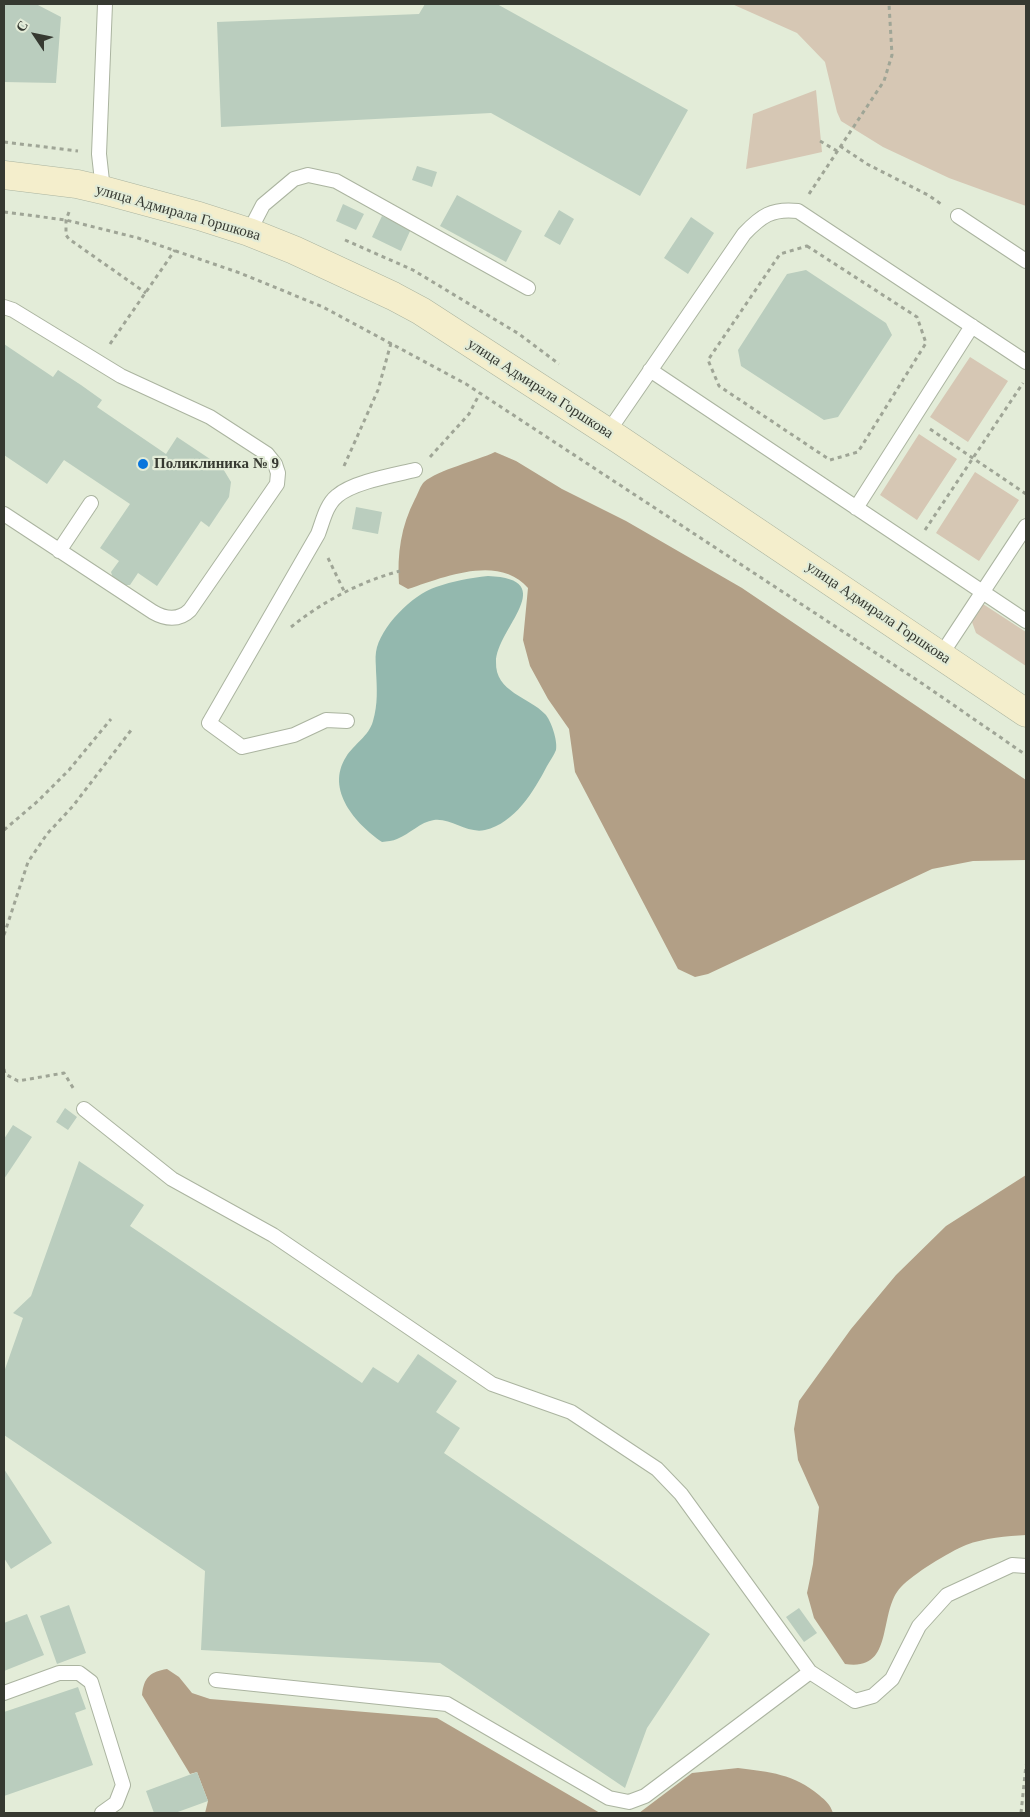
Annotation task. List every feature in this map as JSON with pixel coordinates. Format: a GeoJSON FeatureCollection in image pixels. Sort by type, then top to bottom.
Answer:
{"type":"FeatureCollection","features":[{"type":"Feature","properties":{"kind":"main road","name":"улица Адмирала Горшкова"},"geometry":{"type":"LineString","coordinates":[[4,175],[77,184],[199,216],[249,232],[294,250],[393,296],[421,311],[608,432],[1026,713]]}},
{"type":"Feature","properties":{"kind":"lane"},"geometry":{"type":"LineString","coordinates":[[103,190],[99,154],[105,4]]}},
{"type":"Feature","properties":{"kind":"lane"},"geometry":{"type":"LineString","coordinates":[[249,232],[264,205],[276,193],[294,179],[308,175],[336,181],[528,288]]}},
{"type":"Feature","properties":{"kind":"lane"},"geometry":{"type":"LineString","coordinates":[[608,432],[744,234],[756,221],[771,212],[798,211],[1026,362]]}},
{"type":"Feature","properties":{"kind":"lane"},"geometry":{"type":"LineString","coordinates":[[958,216],[1026,261]]}},
{"type":"Feature","properties":{"kind":"lane"},"geometry":{"type":"LineString","coordinates":[[4,307],[13,310],[121,376],[210,417],[268,454],[275,464],[278,473],[277,484],[185,615],[173,618],[161,616],[4,514]]}},
{"type":"Feature","properties":{"kind":"lane"},"geometry":{"type":"LineString","coordinates":[[856,508],[972,326]]}},
{"type":"Feature","properties":{"kind":"lane"},"geometry":{"type":"LineString","coordinates":[[650,370],[1026,621]]}},
{"type":"Feature","properties":{"kind":"lane"},"geometry":{"type":"LineString","coordinates":[[347,721],[326,720],[294,734],[242,747],[209,723],[318,534],[327,509],[337,496],[364,482],[415,470]]}},
{"type":"Feature","properties":{"kind":"lane"},"geometry":{"type":"LineString","coordinates":[[59,550],[91,502]]}},
{"type":"Feature","properties":{"kind":"lane"},"geometry":{"type":"LineString","coordinates":[[940,655],[1026,526]]}},
{"type":"Feature","properties":{"kind":"lane"},"geometry":{"type":"LineString","coordinates":[[84,1109],[172,1179],[273,1235],[492,1384],[571,1412],[657,1469],[681,1494],[810,1672],[855,1701],[873,1696],[892,1679],[919,1626],[947,1595],[1012,1565],[1026,1566]]}},
{"type":"Feature","properties":{"kind":"lane"},"geometry":{"type":"LineString","coordinates":[[216,1680],[447,1704],[609,1798],[629,1802],[645,1796],[810,1672]]}},
{"type":"Feature","properties":{"kind":"lane"},"geometry":{"type":"LineString","coordinates":[[4,1693],[60,1673],[79,1673],[91,1682],[123,1785],[116,1803],[102,1813]]}},
{"type":"Feature","properties":{"kind":"path"},"geometry":{"type":"LineString","coordinates":[[798,211],[884,81],[892,55],[889,4]]}},
{"type":"Feature","properties":{"kind":"path"},"geometry":{"type":"LineString","coordinates":[[820,141],[837,151]]}},
{"type":"Feature","properties":{"kind":"path"},"geometry":{"type":"LineString","coordinates":[[4,142],[99,154]]}},
{"type":"Feature","properties":{"kind":"path"},"geometry":{"type":"LineString","coordinates":[[840,146],[867,164],[928,195],[958,216]]}},
{"type":"Feature","properties":{"kind":"path"},"geometry":{"type":"LineString","coordinates":[[77,184],[66,220],[66,235],[146,293]]}},
{"type":"Feature","properties":{"kind":"path"},"geometry":{"type":"LineString","coordinates":[[4,212],[66,220],[138,238],[175,250],[323,307],[391,343],[480,393],[923,684],[1026,755]]}},
{"type":"Feature","properties":{"kind":"path"},"geometry":{"type":"LineString","coordinates":[[807,246],[917,317],[926,343],[895,394],[858,452],[830,460],[719,386],[708,360],[780,254],[807,246]]}},
{"type":"Feature","properties":{"kind":"path"},"geometry":{"type":"LineString","coordinates":[[98,362],[175,250]]}},
{"type":"Feature","properties":{"kind":"path"},"geometry":{"type":"LineString","coordinates":[[337,496],[347,456],[378,390],[391,343]]}},
{"type":"Feature","properties":{"kind":"path"},"geometry":{"type":"LineString","coordinates":[[914,547],[1026,377]]}},
{"type":"Feature","properties":{"kind":"path"},"geometry":{"type":"LineString","coordinates":[[415,470],[433,455],[469,414],[480,393]]}},
{"type":"Feature","properties":{"kind":"path"},"geometry":{"type":"LineString","coordinates":[[945,440],[1026,494]]}},
{"type":"Feature","properties":{"kind":"path"},"geometry":{"type":"LineString","coordinates":[[318,534],[345,593]]}},
{"type":"Feature","properties":{"kind":"path"},"geometry":{"type":"LineString","coordinates":[[287,630],[345,593],[400,571]]}},
{"type":"Feature","properties":{"kind":"path"},"geometry":{"type":"LineString","coordinates":[[4,830],[38,801],[68,770],[111,719]]}},
{"type":"Feature","properties":{"kind":"path"},"geometry":{"type":"LineString","coordinates":[[4,935],[28,862],[47,834],[73,806],[132,729]]}},
{"type":"Feature","properties":{"kind":"path"},"geometry":{"type":"LineString","coordinates":[[4,1069],[5,1074],[18,1081],[64,1073],[70,1080],[84,1109]]}},
{"type":"Feature","properties":{"kind":"path"},"geometry":{"type":"LineString","coordinates":[[1021,1813],[1026,1765]]}},
{"type":"Feature","properties":{"kind":"shaded area"},"geometry":{"type":"Polygon","coordinates":[[[732,4],[1026,4],[1026,206],[949,178],[883,147],[841,121],[837,112],[825,62],[797,33],[732,4]]]}},
{"type":"Feature","properties":{"kind":"shaded area"},"geometry":{"type":"Polygon","coordinates":[[[816,90],[822,152],[746,169],[753,114],[816,90]]]}},
{"type":"Feature","properties":{"kind":"shaded area"},"geometry":{"type":"Polygon","coordinates":[[[970,357],[1008,381],[968,442],[930,417],[970,357]]]}},
{"type":"Feature","properties":{"kind":"shaded area"},"geometry":{"type":"Polygon","coordinates":[[[919,434],[957,459],[917,520],[880,495],[919,434]]]}},
{"type":"Feature","properties":{"kind":"shaded area"},"geometry":{"type":"Polygon","coordinates":[[[495,452],[516,461],[562,489],[626,521],[742,588],[1026,780],[1026,860],[973,861],[932,869],[708,974],[695,977],[678,969],[575,772],[569,729],[548,699],[530,666],[523,640],[528,588],[516,578],[502,572],[487,570],[454,574],[408,589],[399,584],[399,551],[403,530],[410,509],[424,482],[438,474],[495,452]]]}},
{"type":"Feature","properties":{"kind":"shaded area"},"geometry":{"type":"Polygon","coordinates":[[[975,472],[1019,500],[979,561],[936,533],[975,472]]]}},
{"type":"Feature","properties":{"kind":"shaded area"},"geometry":{"type":"Polygon","coordinates":[[[983,604],[1026,632],[1026,666],[976,633],[972,622],[983,604]]]}},
{"type":"Feature","properties":{"kind":"shaded area"},"geometry":{"type":"Polygon","coordinates":[[[1026,1175],[1026,1535],[996,1538],[966,1545],[922,1570],[901,1587],[894,1598],[879,1650],[872,1659],[861,1664],[845,1664],[814,1618],[807,1593],[813,1564],[819,1507],[798,1460],[794,1429],[799,1401],[851,1329],[896,1275],[946,1226],[1026,1175]]]}},
{"type":"Feature","properties":{"kind":"shaded area"},"geometry":{"type":"Polygon","coordinates":[[[167,1669],[179,1677],[192,1693],[210,1699],[437,1718],[600,1813],[205,1813],[208,1801],[197,1772],[190,1774],[142,1695],[144,1684],[149,1676],[167,1669]]]}},
{"type":"Feature","properties":{"kind":"shaded area"},"geometry":{"type":"Polygon","coordinates":[[[738,1768],[781,1775],[800,1782],[824,1799],[833,1813],[639,1813],[692,1773],[738,1768]]]}},
{"type":"Feature","properties":{"kind":"water"},"geometry":{"type":"Polygon","coordinates":[[[488,576],[510,579],[520,586],[523,596],[520,608],[499,649],[496,662],[497,672],[507,687],[545,714],[552,726],[556,750],[530,795],[506,821],[478,831],[447,821],[434,820],[424,823],[397,839],[382,842],[362,826],[346,805],[341,794],[339,782],[340,769],[346,757],[365,736],[373,721],[377,696],[376,654],[379,642],[398,613],[417,597],[436,587],[455,581],[488,576]]]}},
{"type":"Feature","properties":{"kind":"building"},"geometry":{"type":"Polygon","coordinates":[[[4,4],[36,4],[61,17],[56,83],[4,82],[4,4]]]}},
{"type":"Feature","properties":{"kind":"building"},"geometry":{"type":"Polygon","coordinates":[[[425,4],[497,4],[688,110],[640,196],[491,113],[221,127],[217,22],[419,14],[425,4]]]}},
{"type":"Feature","properties":{"kind":"building"},"geometry":{"type":"Polygon","coordinates":[[[417,166],[437,172],[432,187],[412,180],[417,166]]]}},
{"type":"Feature","properties":{"kind":"building"},"geometry":{"type":"Polygon","coordinates":[[[457,195],[522,231],[506,262],[440,226],[457,195]]]}},
{"type":"Feature","properties":{"kind":"building"},"geometry":{"type":"Polygon","coordinates":[[[343,204],[364,214],[356,230],[336,221],[343,204]]]}},
{"type":"Feature","properties":{"kind":"building"},"geometry":{"type":"Polygon","coordinates":[[[559,210],[574,219],[560,245],[544,236],[559,210]]]}},
{"type":"Feature","properties":{"kind":"building"},"geometry":{"type":"Polygon","coordinates":[[[382,216],[411,229],[401,251],[372,237],[382,216]]]}},
{"type":"Feature","properties":{"kind":"building"},"geometry":{"type":"Polygon","coordinates":[[[691,217],[714,233],[688,274],[664,258],[691,217]]]}},
{"type":"Feature","properties":{"kind":"building"},"geometry":{"type":"Polygon","coordinates":[[[806,270],[886,323],[892,335],[838,417],[824,420],[741,366],[738,350],[787,274],[806,270]]]}},
{"type":"Feature","properties":{"kind":"building","name":"Поликлиника № 9"},"geometry":{"type":"Polygon","coordinates":[[[4,344],[53,377],[58,370],[81,385],[102,400],[97,407],[166,454],[177,437],[222,467],[231,482],[229,497],[209,527],[201,521],[157,586],[138,573],[130,585],[122,585],[113,578],[111,572],[119,561],[100,548],[130,504],[64,460],[47,484],[4,455],[4,344]]]}},
{"type":"Feature","properties":{"kind":"building"},"geometry":{"type":"Polygon","coordinates":[[[356,507],[382,512],[378,534],[352,529],[356,507]]]}},
{"type":"Feature","properties":{"kind":"building"},"geometry":{"type":"Polygon","coordinates":[[[65,1108],[77,1117],[68,1130],[56,1122],[65,1108]]]}},
{"type":"Feature","properties":{"kind":"building"},"geometry":{"type":"Polygon","coordinates":[[[13,1125],[32,1137],[4,1179],[4,1139],[13,1125]]]}},
{"type":"Feature","properties":{"kind":"building"},"geometry":{"type":"Polygon","coordinates":[[[79,1161],[144,1205],[130,1226],[362,1383],[373,1367],[398,1383],[418,1354],[457,1381],[436,1412],[460,1428],[444,1453],[710,1634],[647,1728],[625,1788],[440,1663],[201,1650],[205,1571],[4,1435],[4,1372],[23,1318],[13,1313],[31,1296],[79,1161]]]}},
{"type":"Feature","properties":{"kind":"building"},"geometry":{"type":"Polygon","coordinates":[[[4,1469],[52,1543],[11,1569],[4,1558],[4,1469]]]}},
{"type":"Feature","properties":{"kind":"building"},"geometry":{"type":"Polygon","coordinates":[[[69,1605],[86,1653],[57,1664],[40,1616],[69,1605]]]}},
{"type":"Feature","properties":{"kind":"building"},"geometry":{"type":"Polygon","coordinates":[[[799,1608],[817,1633],[804,1642],[786,1617],[799,1608]]]}},
{"type":"Feature","properties":{"kind":"building"},"geometry":{"type":"Polygon","coordinates":[[[27,1614],[44,1655],[4,1671],[4,1623],[27,1614]]]}},
{"type":"Feature","properties":{"kind":"building"},"geometry":{"type":"Polygon","coordinates":[[[78,1687],[86,1709],[75,1713],[93,1765],[4,1796],[4,1712],[78,1687]]]}},
{"type":"Feature","properties":{"kind":"building"},"geometry":{"type":"Polygon","coordinates":[[[197,1772],[208,1801],[175,1813],[154,1813],[146,1791],[197,1772]]]}},
{"type":"Feature","properties":{"kind":"place","name":"Поликлиника № 9"},"geometry":{"type":"Point","coordinates":[143,464]}}]}
